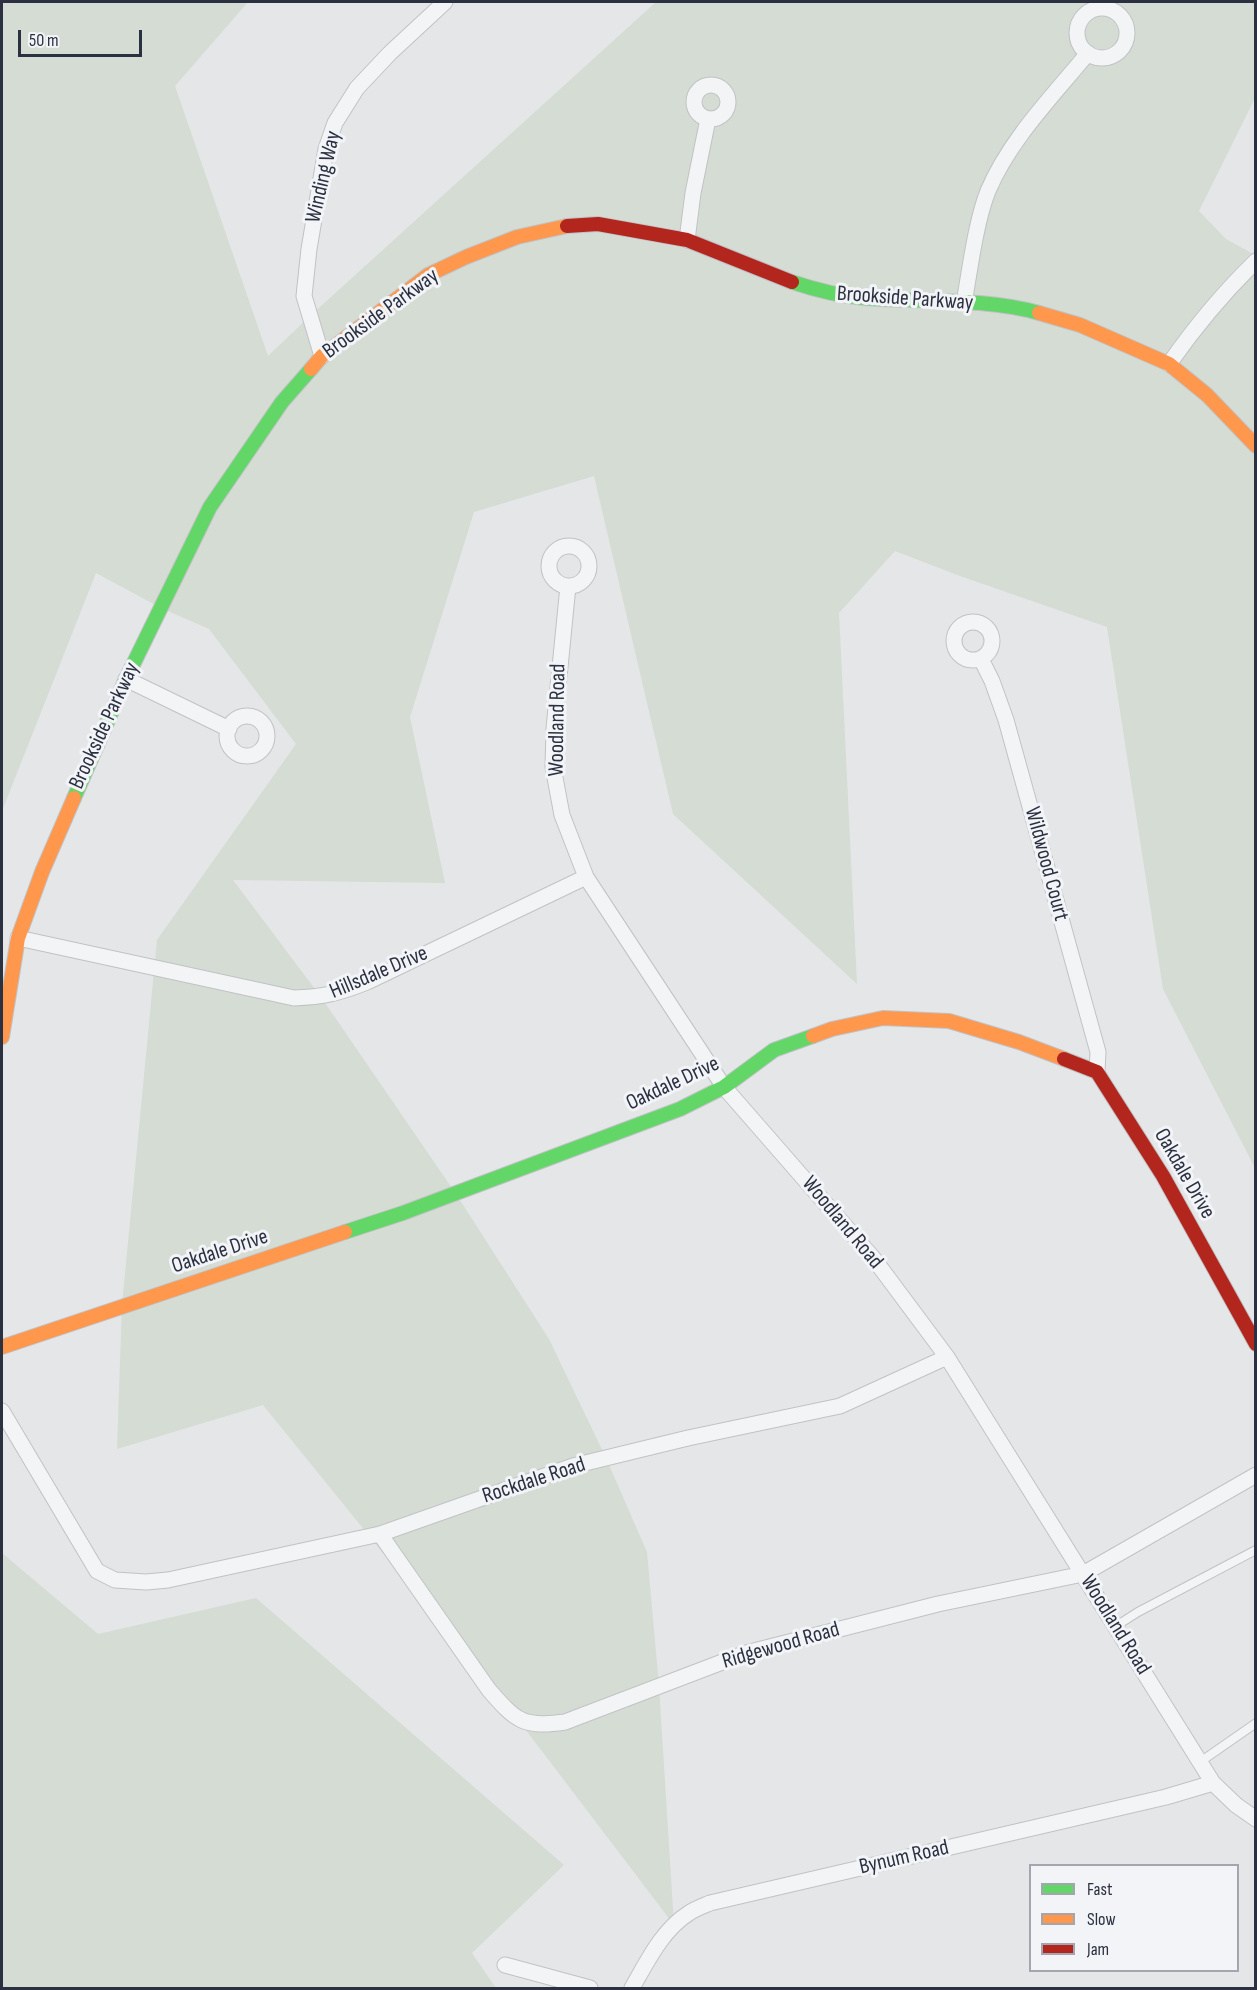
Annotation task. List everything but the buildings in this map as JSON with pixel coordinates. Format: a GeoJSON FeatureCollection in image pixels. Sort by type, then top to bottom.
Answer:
{"type":"FeatureCollection","features":[{"type":"Feature","properties":{"kind":"street","name":"Winding Way"},"geometry":{"type":"LineString","coordinates":[[322,356],[304,297],[314,216],[326,149],[335,123],[357,88],[390,53],[446,2]]}},
{"type":"Feature","properties":{"kind":"street"},"geometry":{"type":"LineString","coordinates":[[964,303],[988,193],[1000,168],[1021,136],[1088,53]]}},
{"type":"Feature","properties":{"kind":"street"},"geometry":{"type":"LineString","coordinates":[[687,240],[693,193],[708,119]]}},
{"type":"Feature","properties":{"kind":"street","name":"Brookside Parkway"},"geometry":{"type":"LineString","coordinates":[[2,1036],[18,938],[54,843],[126,679],[210,507],[282,402],[322,356],[428,275],[466,257],[517,237],[561,226],[598,225],[687,240],[778,277],[823,292],[862,298],[1022,308],[1080,325],[1169,364],[1207,395],[1256,446]]}},
{"type":"Feature","properties":{"kind":"street"},"geometry":{"type":"LineString","coordinates":[[1169,364],[1197,325],[1256,261]]}},
{"type":"Feature","properties":{"kind":"street","name":"Woodland Road"},"geometry":{"type":"LineString","coordinates":[[568,586],[555,716],[553,767],[562,815],[586,877],[724,1087],[874,1259],[947,1357],[1213,1783],[1236,1805],[1256,1819]]}},
{"type":"Feature","properties":{"kind":"street","name":"Wildwood Court"},"geometry":{"type":"LineString","coordinates":[[981,659],[992,681],[1006,720],[1098,1052],[1097,1072]]}},
{"type":"Feature","properties":{"kind":"street"},"geometry":{"type":"LineString","coordinates":[[126,679],[229,729]]}},
{"type":"Feature","properties":{"kind":"street","name":"Hillsdale Drive"},"geometry":{"type":"LineString","coordinates":[[18,938],[294,998],[321,997],[367,982],[586,877]]}},
{"type":"Feature","properties":{"kind":"street","name":"Oakdale Drive"},"geometry":{"type":"LineString","coordinates":[[2,1347],[404,1213],[680,1109],[724,1087],[774,1050],[832,1029],[883,1018],[949,1021],[1019,1042],[1097,1072],[1163,1176],[1256,1344]]}},
{"type":"Feature","properties":{"kind":"street","name":"Rockdale Road"},"geometry":{"type":"LineString","coordinates":[[2,1411],[98,1571],[115,1580],[146,1582],[168,1580],[380,1534],[573,1467],[687,1438],[840,1406],[947,1357]]}},
{"type":"Feature","properties":{"kind":"street","name":"Ridgewood Road"},"geometry":{"type":"LineString","coordinates":[[380,1534],[489,1690],[506,1710],[523,1722],[542,1725],[565,1722],[746,1653],[938,1604],[1083,1574],[1256,1475]]}},
{"type":"Feature","properties":{"kind":"street","name":"Bynum Road"},"geometry":{"type":"LineString","coordinates":[[632,1989],[650,1957],[674,1925],[690,1912],[710,1903],[1166,1797],[1213,1783]]}},
{"type":"Feature","properties":{"kind":"street"},"geometry":{"type":"LineString","coordinates":[[505,1965],[590,1989]]}},
{"type":"Feature","properties":{"kind":"lane"},"geometry":{"type":"LineString","coordinates":[[1116,1626],[1138,1612],[1256,1550]]}},
{"type":"Feature","properties":{"kind":"lane"},"geometry":{"type":"LineString","coordinates":[[1200,1762],[1256,1723]]}},
{"type":"Feature","properties":{"kind":"shaded area"},"geometry":{"type":"Polygon","coordinates":[[[2,2],[248,2],[175,86],[268,356],[656,2],[1255,2],[1255,98],[1199,211],[1226,239],[1255,255],[1255,1168],[1163,989],[1107,627],[895,551],[839,613],[857,984],[673,814],[594,476],[474,512],[410,717],[445,883],[233,880],[321,997],[456,1194],[549,1339],[606,1458],[647,1552],[659,1686],[674,1925],[516,1717],[263,1405],[117,1449],[122,1305],[157,940],[296,744],[209,629],[161,608],[96,573],[2,811],[2,2]]]}},
{"type":"Feature","properties":{"kind":"shaded area"},"geometry":{"type":"Polygon","coordinates":[[[2,1553],[98,1634],[256,1598],[564,1865],[472,1953],[496,1988],[2,1988],[2,1553]]]}},
{"type":"Feature","properties":{"kind":"traffic: fast"},"geometry":{"type":"LineString","coordinates":[[792,282],[855,297],[953,301],[1019,308],[1039,313]]}},
{"type":"Feature","properties":{"kind":"traffic: fast"},"geometry":{"type":"LineString","coordinates":[[74,798],[126,679],[210,507],[282,402],[311,369]]}},
{"type":"Feature","properties":{"kind":"traffic: fast"},"geometry":{"type":"LineString","coordinates":[[345,1232],[403,1213],[680,1109],[724,1087],[774,1050],[813,1036]]}},
{"type":"Feature","properties":{"kind":"traffic: slow"},"geometry":{"type":"LineString","coordinates":[[311,369],[322,356],[428,275],[517,237],[567,226]]}},
{"type":"Feature","properties":{"kind":"traffic: slow"},"geometry":{"type":"LineString","coordinates":[[1039,313],[1080,325],[1169,364],[1207,395],[1256,446]]}},
{"type":"Feature","properties":{"kind":"traffic: slow"},"geometry":{"type":"LineString","coordinates":[[2,1037],[18,938],[42,872],[74,798]]}},
{"type":"Feature","properties":{"kind":"traffic: slow"},"geometry":{"type":"LineString","coordinates":[[813,1036],[832,1029],[883,1018],[949,1021],[1019,1042],[1064,1059]]}},
{"type":"Feature","properties":{"kind":"traffic: slow"},"geometry":{"type":"LineString","coordinates":[[2,1347],[345,1232]]}},
{"type":"Feature","properties":{"kind":"traffic: jam"},"geometry":{"type":"LineString","coordinates":[[567,226],[598,224],[687,240],[792,282]]}},
{"type":"Feature","properties":{"kind":"traffic: jam"},"geometry":{"type":"LineString","coordinates":[[1064,1059],[1097,1072],[1163,1176],[1256,1344]]}}]}
